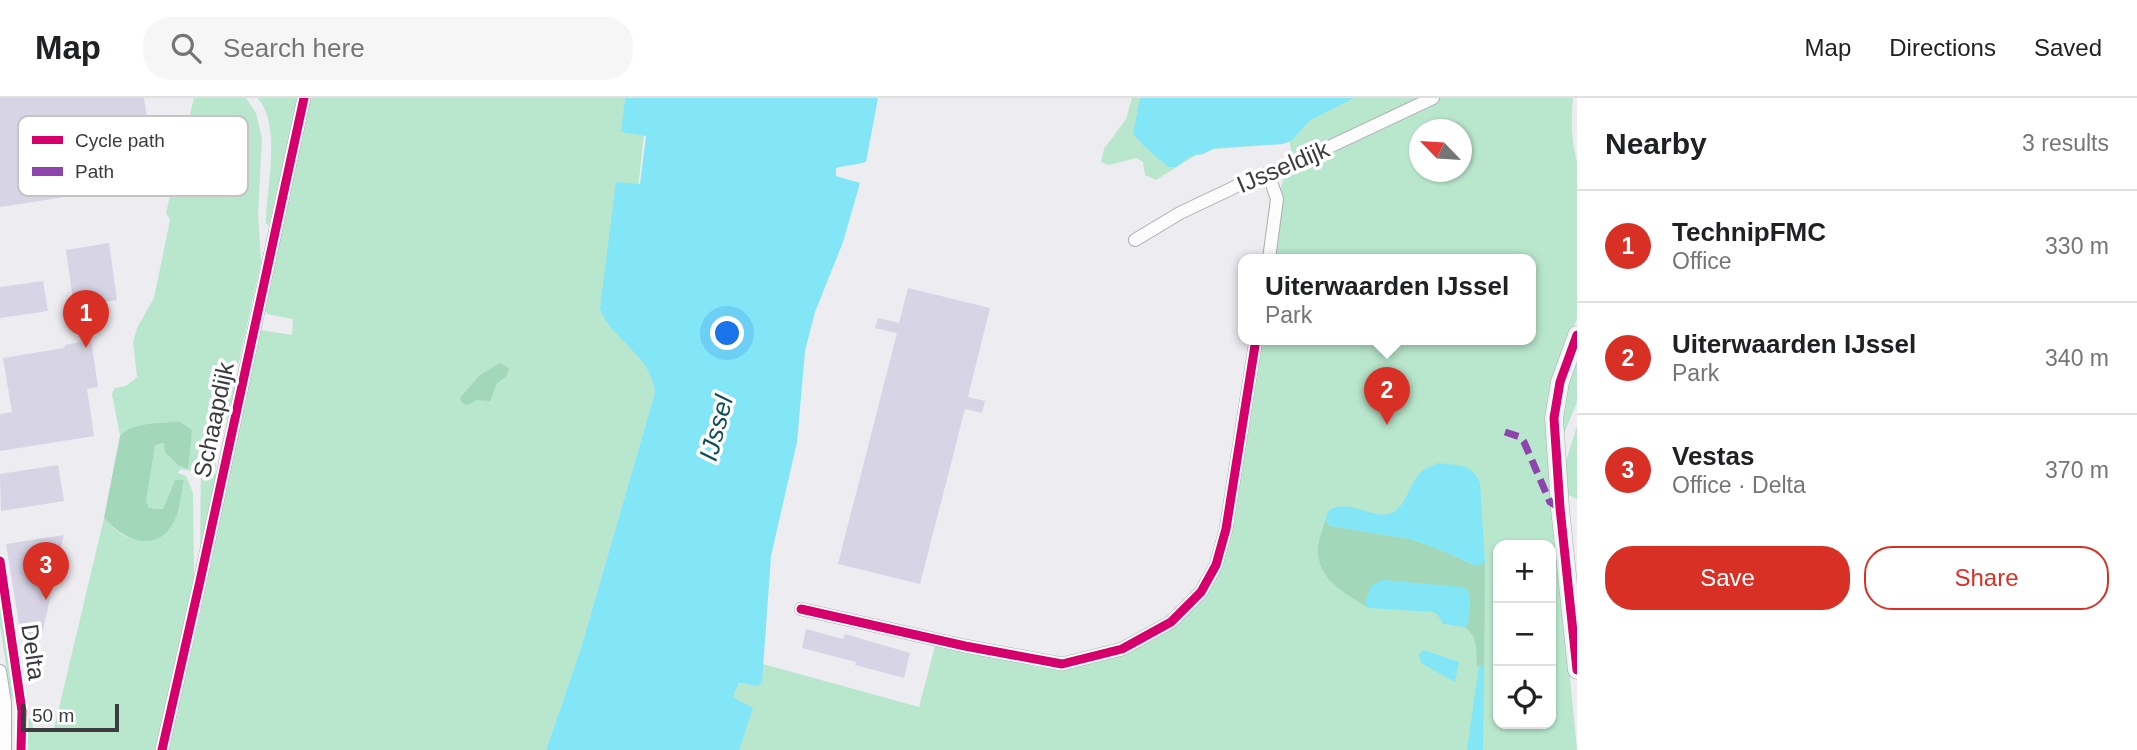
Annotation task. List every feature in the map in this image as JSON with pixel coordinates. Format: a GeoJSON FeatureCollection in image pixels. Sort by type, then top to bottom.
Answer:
{"type":"FeatureCollection","features":[{"type":"Feature","properties":{"kind":"street","name":"Schaapdijk"},"geometry":{"type":"LineString","coordinates":[[162,750],[304,98]]}},
{"type":"Feature","properties":{"kind":"street","name":"IJsseldijk"},"geometry":{"type":"LineString","coordinates":[[1135,240],[1180,213],[1433,98]]}},
{"type":"Feature","properties":{"kind":"street"},"geometry":{"type":"LineString","coordinates":[[1268,173],[1277,199],[1270,254]]}},
{"type":"Feature","properties":{"kind":"street"},"geometry":{"type":"LineString","coordinates":[[1577,335],[1560,382],[1554,418],[1560,508],[1577,670]]}},
{"type":"Feature","properties":{"kind":"street"},"geometry":{"type":"LineString","coordinates":[[801,609],[965,646],[1062,664],[1122,649],[1171,622],[1201,592],[1216,565],[1226,530],[1255,345]]}},
{"type":"Feature","properties":{"kind":"street","name":"Delta"},"geometry":{"type":"LineString","coordinates":[[0,671],[5,703],[5,750]]}},
{"type":"Feature","properties":{"kind":"green space"},"geometry":{"type":"Polygon","coordinates":[[[194,98],[246,98],[256,113],[262,139],[258,213],[261,262],[239,362],[223,392],[192,471],[180,469],[178,473],[186,476],[193,493],[194,581],[156,750],[24,750],[25,718],[32,718],[33,728],[54,729],[104,518],[117,531],[130,538],[145,540],[163,535],[175,480],[163,509],[149,508],[145,501],[155,445],[164,443],[189,446],[192,430],[179,421],[139,425],[120,436],[112,394],[115,388],[126,386],[137,377],[133,342],[137,328],[154,298],[170,220],[166,213],[170,196],[248,196],[248,116],[190,116],[194,98]]]}},
{"type":"Feature","properties":{"kind":"green space"},"geometry":{"type":"Polygon","coordinates":[[[258,98],[298,98],[269,225],[266,224],[271,141],[265,110],[258,98]]]}},
{"type":"Feature","properties":{"kind":"green space"},"geometry":{"type":"Polygon","coordinates":[[[310,98],[625,98],[622,129],[644,132],[623,338],[648,369],[655,392],[581,648],[546,750],[168,750],[201,610],[258,334],[261,330],[292,335],[293,319],[267,314],[264,310],[270,268],[310,98]]]}},
{"type":"Feature","properties":{"kind":"green space"},"geometry":{"type":"Polygon","coordinates":[[[1132,98],[1573,98],[1572,130],[1577,161],[1577,318],[1555,377],[1556,533],[1577,750],[711,750],[739,683],[750,685],[754,682],[763,664],[919,707],[936,642],[1058,670],[1083,664],[1162,632],[1216,574],[1258,345],[1536,345],[1536,254],[1271,254],[1278,196],[1286,172],[1292,169],[1290,141],[1282,144],[1204,150],[1156,180],[1145,175],[1143,162],[1136,158],[1109,165],[1101,162],[1104,149],[1126,119],[1132,98]]]}},
{"type":"Feature","properties":{"kind":"green space"},"geometry":{"type":"Polygon","coordinates":[[[1577,353],[1577,402],[1561,441],[1562,406],[1577,353]]]}},
{"type":"Feature","properties":{"kind":"green space"},"geometry":{"type":"Polygon","coordinates":[[[500,363],[509,368],[508,372],[496,385],[490,401],[477,400],[467,405],[462,403],[460,398],[480,375],[500,363]]]}},
{"type":"Feature","properties":{"kind":"green space"},"geometry":{"type":"Polygon","coordinates":[[[233,384],[235,387],[216,457],[215,481],[200,550],[201,465],[233,384]]]}},
{"type":"Feature","properties":{"kind":"green space"},"geometry":{"type":"Polygon","coordinates":[[[179,421],[192,430],[188,469],[178,465],[165,452],[164,443],[155,445],[146,501],[149,508],[163,509],[175,480],[184,480],[175,519],[166,533],[158,539],[148,541],[129,537],[111,526],[104,518],[120,436],[139,425],[179,421]]]}},
{"type":"Feature","properties":{"kind":"green space"},"geometry":{"type":"Polygon","coordinates":[[[1577,426],[1577,499],[1568,495],[1563,470],[1577,426]]]}},
{"type":"Feature","properties":{"kind":"green space"},"geometry":{"type":"Polygon","coordinates":[[[1325,520],[1330,526],[1410,539],[1476,566],[1485,562],[1484,676],[1483,667],[1477,667],[1472,635],[1464,627],[1468,625],[1470,596],[1365,603],[1368,608],[1343,592],[1324,572],[1318,549],[1325,520]]]}},
{"type":"Feature","properties":{"kind":"green space"},"geometry":{"type":"Polygon","coordinates":[[[0,589],[17,704],[11,696],[0,625],[0,589]]]}},
{"type":"Feature","properties":{"kind":"water","name":"IJssel"},"geometry":{"type":"Polygon","coordinates":[[[625,98],[878,98],[866,162],[836,168],[836,176],[860,183],[843,242],[815,312],[805,351],[797,442],[771,556],[762,682],[758,686],[739,683],[734,693],[734,698],[753,708],[739,750],[546,750],[581,648],[655,392],[646,367],[613,330],[600,309],[616,182],[640,184],[646,136],[621,132],[625,98]]]}},
{"type":"Feature","properties":{"kind":"water"},"geometry":{"type":"Polygon","coordinates":[[[1140,98],[1354,98],[1309,121],[1291,141],[1282,144],[1215,148],[1191,156],[1176,167],[1168,167],[1133,134],[1140,98]]]}},
{"type":"Feature","properties":{"kind":"water"},"geometry":{"type":"Polygon","coordinates":[[[1438,463],[1468,468],[1477,476],[1480,483],[1485,562],[1476,566],[1410,539],[1330,526],[1325,520],[1329,510],[1337,507],[1353,507],[1382,515],[1394,512],[1419,474],[1438,463]]]}},
{"type":"Feature","properties":{"kind":"water"},"geometry":{"type":"Polygon","coordinates":[[[1383,580],[1461,587],[1467,590],[1470,596],[1468,625],[1464,627],[1443,624],[1433,612],[1368,608],[1365,603],[1371,586],[1383,580]]]}},
{"type":"Feature","properties":{"kind":"water"},"geometry":{"type":"Polygon","coordinates":[[[1424,650],[1459,662],[1455,682],[1421,663],[1419,654],[1424,650]]]}},
{"type":"Feature","properties":{"kind":"water"},"geometry":{"type":"Polygon","coordinates":[[[1479,665],[1483,667],[1484,676],[1483,750],[1467,750],[1479,665]]]}},
{"type":"Feature","properties":{"kind":"building"},"geometry":{"type":"Polygon","coordinates":[[[0,98],[144,98],[147,116],[18,116],[18,196],[71,196],[0,207],[0,98]]]}},
{"type":"Feature","properties":{"kind":"building"},"geometry":{"type":"Polygon","coordinates":[[[109,243],[117,300],[74,307],[66,250],[109,243]]]}},
{"type":"Feature","properties":{"kind":"building"},"geometry":{"type":"Polygon","coordinates":[[[43,281],[48,311],[0,318],[0,287],[43,281]]]}},
{"type":"Feature","properties":{"kind":"building"},"geometry":{"type":"Polygon","coordinates":[[[908,288],[990,308],[968,397],[985,401],[982,413],[965,409],[920,584],[838,564],[897,333],[875,328],[878,318],[899,323],[908,288]]]}},
{"type":"Feature","properties":{"kind":"building"},"geometry":{"type":"Polygon","coordinates":[[[91,340],[98,387],[87,389],[94,436],[0,451],[0,414],[12,412],[3,358],[64,348],[65,345],[91,340]]]}},
{"type":"Feature","properties":{"kind":"building"},"geometry":{"type":"Polygon","coordinates":[[[58,465],[64,501],[1,511],[0,474],[58,465]]]}},
{"type":"Feature","properties":{"kind":"building"},"geometry":{"type":"Polygon","coordinates":[[[64,535],[42,635],[22,642],[6,544],[64,535]]]}},
{"type":"Feature","properties":{"kind":"building"},"geometry":{"type":"Polygon","coordinates":[[[806,629],[843,639],[845,634],[910,653],[904,678],[802,648],[806,629]]]}},
{"type":"Feature","properties":{"kind":"marked path"},"geometry":{"type":"LineString","coordinates":[[1505,432],[1520,437],[1524,442],[1550,502],[1560,508]]}},
{"type":"Feature","properties":{"kind":"cycle path"},"geometry":{"type":"LineString","coordinates":[[162,750],[304,98]]}},
{"type":"Feature","properties":{"kind":"cycle path"},"geometry":{"type":"LineString","coordinates":[[1577,335],[1560,382],[1554,418],[1560,508],[1577,670]]}},
{"type":"Feature","properties":{"kind":"cycle path"},"geometry":{"type":"LineString","coordinates":[[801,609],[965,646],[1062,664],[1122,649],[1171,622],[1201,592],[1216,565],[1226,529],[1255,345]]}},
{"type":"Feature","properties":{"kind":"cycle path"},"geometry":{"type":"LineString","coordinates":[[0,561],[22,711],[21,750]]}},
{"type":"Feature","properties":{"kind":"place","name":"TechnipFMC"},"geometry":{"type":"Point","coordinates":[86,348]}},
{"type":"Feature","properties":{"kind":"place","name":"Uiterwaarden IJssel"},"geometry":{"type":"Point","coordinates":[1387,425]}},
{"type":"Feature","properties":{"kind":"place","name":"Vestas"},"geometry":{"type":"Point","coordinates":[46,600]}}]}
